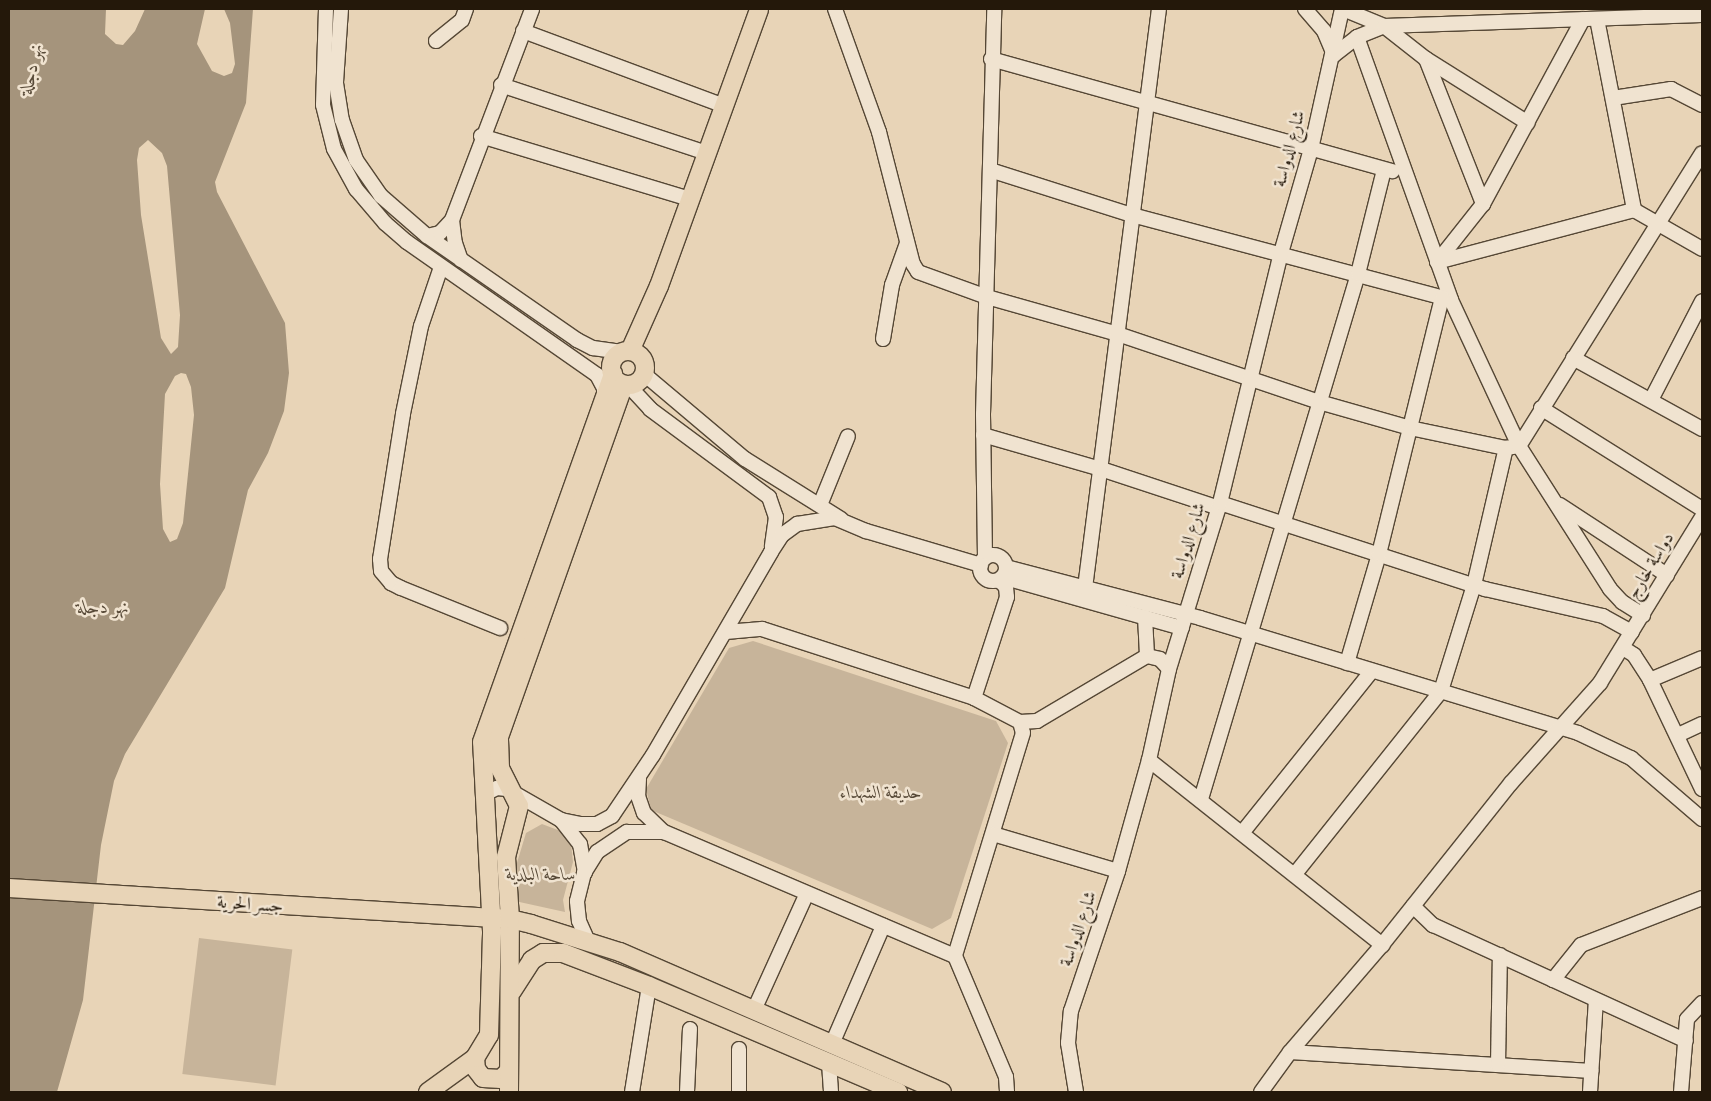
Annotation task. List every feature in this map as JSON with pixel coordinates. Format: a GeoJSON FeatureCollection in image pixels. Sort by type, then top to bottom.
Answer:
{"type":"FeatureCollection","features":[{"type":"Feature","properties":{"kind":"main road"},"geometry":{"type":"LineString","coordinates":[[621,381],[636,383],[635,358],[660,298],[659,286],[725,106],[756,10]]}},
{"type":"Feature","properties":{"kind":"main road"},"geometry":{"type":"LineString","coordinates":[[509,1092],[510,926],[506,857],[519,812],[516,794],[500,768],[499,737],[621,381],[613,361],[635,358]]}},
{"type":"Feature","properties":{"kind":"main road"},"geometry":{"type":"LineString","coordinates":[[428,1092],[475,1058],[485,1044],[491,1027],[492,925],[481,759],[485,726],[604,399],[621,381]]}},
{"type":"Feature","properties":{"kind":"main road","name":"جسر الحرية"},"geometry":{"type":"LineString","coordinates":[[9,888],[355,912],[510,926],[561,939],[580,937]]}},
{"type":"Feature","properties":{"kind":"main road"},"geometry":{"type":"LineString","coordinates":[[580,937],[942,1092]]}},
{"type":"Feature","properties":{"kind":"main road"},"geometry":{"type":"LineString","coordinates":[[510,994],[527,964],[550,952],[563,953],[649,986],[898,1092]]}},
{"type":"Feature","properties":{"kind":"main road"},"geometry":{"type":"LineString","coordinates":[[475,1058],[476,1069],[483,1078],[500,1079],[509,1071]]}},
{"type":"Feature","properties":{"kind":"street"},"geometry":{"type":"LineString","coordinates":[[326,9],[321,82],[327,126],[338,156],[356,189],[396,233],[440,267],[597,375],[604,388],[604,399]]}},
{"type":"Feature","properties":{"kind":"street"},"geometry":{"type":"LineString","coordinates":[[341,9],[336,82],[347,140],[369,181],[406,220],[587,346],[635,358],[745,459],[848,523]]}},
{"type":"Feature","properties":{"kind":"street"},"geometry":{"type":"LineString","coordinates":[[436,41],[462,20],[466,9]]}},
{"type":"Feature","properties":{"kind":"street"},"geometry":{"type":"LineString","coordinates":[[427,236],[440,233],[452,220],[481,136],[532,9]]}},
{"type":"Feature","properties":{"kind":"street"},"geometry":{"type":"LineString","coordinates":[[835,9],[879,132],[907,243],[918,272],[988,298],[1118,334],[1319,402],[1410,428],[1513,447]]}},
{"type":"Feature","properties":{"kind":"street"},"geometry":{"type":"LineString","coordinates":[[994,9],[991,59],[988,298],[983,435],[983,561],[985,578],[1002,575],[1085,588],[1184,621]]}},
{"type":"Feature","properties":{"kind":"street"},"geometry":{"type":"LineString","coordinates":[[1085,588],[1159,9]]}},
{"type":"Feature","properties":{"kind":"street"},"geometry":{"type":"LineString","coordinates":[[1305,9],[1324,31],[1334,55],[1357,37],[1384,26],[1702,15]]}},
{"type":"Feature","properties":{"kind":"street"},"geometry":{"type":"LineString","coordinates":[[1342,9],[1384,26],[1426,59],[1528,123]]}},
{"type":"Feature","properties":{"kind":"street","name":"شارع الدواسة"},"geometry":{"type":"LineString","coordinates":[[1072,1088],[1068,1043],[1071,1011],[1118,871],[1149,760],[1169,669],[1220,506],[1252,380],[1281,253],[1311,149],[1334,55],[1342,9]]}},
{"type":"Feature","properties":{"kind":"street"},"geometry":{"type":"LineString","coordinates":[[1437,262],[1483,204],[1582,19]]}},
{"type":"Feature","properties":{"kind":"street"},"geometry":{"type":"LineString","coordinates":[[1597,19],[1634,210]]}},
{"type":"Feature","properties":{"kind":"street"},"geometry":{"type":"LineString","coordinates":[[523,31],[725,106]]}},
{"type":"Feature","properties":{"kind":"street"},"geometry":{"type":"LineString","coordinates":[[1357,37],[1437,262],[1447,299],[1513,447],[1555,502],[1610,590],[1622,602],[1643,615]]}},
{"type":"Feature","properties":{"kind":"street"},"geometry":{"type":"LineString","coordinates":[[991,59],[1384,170],[1404,172]]}},
{"type":"Feature","properties":{"kind":"street"},"geometry":{"type":"LineString","coordinates":[[1426,59],[1483,204]]}},
{"type":"Feature","properties":{"kind":"street"},"geometry":{"type":"LineString","coordinates":[[501,85],[707,154]]}},
{"type":"Feature","properties":{"kind":"street"},"geometry":{"type":"LineString","coordinates":[[1613,98],[1671,88],[1702,105]]}},
{"type":"Feature","properties":{"kind":"street"},"geometry":{"type":"LineString","coordinates":[[481,136],[690,199]]}},
{"type":"Feature","properties":{"kind":"street"},"geometry":{"type":"LineString","coordinates":[[1294,874],[1441,691],[1474,585],[1513,447],[1541,408],[1659,224],[1702,153]]}},
{"type":"Feature","properties":{"kind":"street"},"geometry":{"type":"LineString","coordinates":[[990,170],[1132,215],[1281,253],[1447,299]]}},
{"type":"Feature","properties":{"kind":"street"},"geometry":{"type":"LineString","coordinates":[[1201,799],[1249,633],[1285,524],[1319,402],[1358,274],[1384,170]]}},
{"type":"Feature","properties":{"kind":"street"},"geometry":{"type":"LineString","coordinates":[[1437,262],[1634,210],[1702,249]]}},
{"type":"Feature","properties":{"kind":"street"},"geometry":{"type":"LineString","coordinates":[[396,233],[406,220]]}},
{"type":"Feature","properties":{"kind":"street"},"geometry":{"type":"LineString","coordinates":[[452,220],[454,243],[461,260]]}},
{"type":"Feature","properties":{"kind":"street"},"geometry":{"type":"LineString","coordinates":[[883,339],[892,285],[907,243]]}},
{"type":"Feature","properties":{"kind":"street"},"geometry":{"type":"LineString","coordinates":[[440,267],[422,326],[403,414],[380,559],[381,571],[391,583],[401,588],[500,628]]}},
{"type":"Feature","properties":{"kind":"street"},"geometry":{"type":"LineString","coordinates":[[1347,663],[1379,554],[1410,428],[1447,299]]}},
{"type":"Feature","properties":{"kind":"street"},"geometry":{"type":"LineString","coordinates":[[1651,400],[1702,301]]}},
{"type":"Feature","properties":{"kind":"street"},"geometry":{"type":"LineString","coordinates":[[528,326],[537,313]]}},
{"type":"Feature","properties":{"kind":"street"},"geometry":{"type":"LineString","coordinates":[[1573,358],[1702,429]]}},
{"type":"Feature","properties":{"kind":"street"},"geometry":{"type":"LineString","coordinates":[[621,381],[650,409],[768,497],[776,517],[771,552]]}},
{"type":"Feature","properties":{"kind":"street"},"geometry":{"type":"LineString","coordinates":[[1541,408],[1702,509]]}},
{"type":"Feature","properties":{"kind":"street"},"geometry":{"type":"LineString","coordinates":[[983,435],[1285,524],[1474,585],[1603,616],[1632,634]]}},
{"type":"Feature","properties":{"kind":"street"},"geometry":{"type":"LineString","coordinates":[[820,505],[848,436]]}},
{"type":"Feature","properties":{"kind":"street"},"geometry":{"type":"LineString","coordinates":[[1555,502],[1667,575]]}},
{"type":"Feature","properties":{"kind":"street","name":"دواسة خارج"},"geometry":{"type":"LineString","coordinates":[[1261,1092],[1290,1052],[1382,945],[1559,727],[1600,683],[1632,634],[1702,517]]}},
{"type":"Feature","properties":{"kind":"street"},"geometry":{"type":"LineString","coordinates":[[483,795],[497,788],[516,794],[561,820],[592,825],[608,819],[639,778],[771,552],[787,531],[802,522],[829,518],[983,561],[998,557],[1007,597],[974,698]]}},
{"type":"Feature","properties":{"kind":"street"},"geometry":{"type":"LineString","coordinates":[[1002,575],[1144,617],[1184,621],[1249,633],[1559,727],[1631,758],[1702,819]]}},
{"type":"Feature","properties":{"kind":"street"},"geometry":{"type":"LineString","coordinates":[[1144,617],[1147,656]]}},
{"type":"Feature","properties":{"kind":"street"},"geometry":{"type":"LineString","coordinates":[[726,632],[762,629],[974,698],[1020,722],[1036,720],[1147,656],[1160,659],[1169,669]]}},
{"type":"Feature","properties":{"kind":"street"},"geometry":{"type":"LineString","coordinates":[[1622,648],[1634,655],[1650,680],[1678,735],[1702,789]]}},
{"type":"Feature","properties":{"kind":"street"},"geometry":{"type":"LineString","coordinates":[[1650,680],[1702,658]]}},
{"type":"Feature","properties":{"kind":"street"},"geometry":{"type":"LineString","coordinates":[[1242,832],[1372,670]]}},
{"type":"Feature","properties":{"kind":"street"},"geometry":{"type":"LineString","coordinates":[[1006,1092],[1006,1077],[955,956],[1023,733],[1020,722]]}},
{"type":"Feature","properties":{"kind":"street"},"geometry":{"type":"LineString","coordinates":[[1678,735],[1702,724]]}},
{"type":"Feature","properties":{"kind":"street"},"geometry":{"type":"LineString","coordinates":[[1149,760],[1201,799],[1382,945]]}},
{"type":"Feature","properties":{"kind":"street"},"geometry":{"type":"LineString","coordinates":[[639,778],[638,796],[644,813],[664,832]]}},
{"type":"Feature","properties":{"kind":"street"},"geometry":{"type":"LineString","coordinates":[[561,820],[580,844],[584,873],[577,911],[580,937]]}},
{"type":"Feature","properties":{"kind":"street"},"geometry":{"type":"LineString","coordinates":[[584,873],[597,852],[616,836],[640,829],[664,832],[955,956]]}},
{"type":"Feature","properties":{"kind":"street"},"geometry":{"type":"LineString","coordinates":[[993,834],[1118,871]]}},
{"type":"Feature","properties":{"kind":"street"},"geometry":{"type":"LineString","coordinates":[[754,1010],[807,893]]}},
{"type":"Feature","properties":{"kind":"street"},"geometry":{"type":"LineString","coordinates":[[1553,980],[1581,945],[1702,898]]}},
{"type":"Feature","properties":{"kind":"street"},"geometry":{"type":"LineString","coordinates":[[1413,906],[1433,925],[1686,1042]]}},
{"type":"Feature","properties":{"kind":"street"},"geometry":{"type":"LineString","coordinates":[[832,1044],[883,926]]}},
{"type":"Feature","properties":{"kind":"street"},"geometry":{"type":"LineString","coordinates":[[1498,1065],[1500,955]]}},
{"type":"Feature","properties":{"kind":"street"},"geometry":{"type":"LineString","coordinates":[[632,1092],[649,986]]}},
{"type":"Feature","properties":{"kind":"street"},"geometry":{"type":"LineString","coordinates":[[1590,1092],[1596,1000]]}},
{"type":"Feature","properties":{"kind":"street"},"geometry":{"type":"LineString","coordinates":[[1681,1092],[1687,1019],[1702,1003]]}},
{"type":"Feature","properties":{"kind":"street"},"geometry":{"type":"LineString","coordinates":[[687,1092],[690,1029]]}},
{"type":"Feature","properties":{"kind":"street"},"geometry":{"type":"LineString","coordinates":[[739,1049],[739,1092]]}},
{"type":"Feature","properties":{"kind":"street"},"geometry":{"type":"LineString","coordinates":[[1290,1052],[1591,1071]]}},
{"type":"Feature","properties":{"kind":"street"},"geometry":{"type":"LineString","coordinates":[[829,1063],[832,1092]]}},
{"type":"Feature","properties":{"kind":"green space","name":"حديقة الشهداء"},"geometry":{"type":"Polygon","coordinates":[[[753,641],[996,721],[1008,743],[951,918],[932,929],[651,810],[646,789],[729,648],[753,641]]]}},
{"type":"Feature","properties":{"kind":"green space","name":"ساحة البلدية"},"geometry":{"type":"Polygon","coordinates":[[[542,824],[563,832],[571,843],[573,862],[563,900],[565,912],[506,899],[526,833],[542,824]]]}},
{"type":"Feature","properties":{"kind":"green space"},"geometry":{"type":"Polygon","coordinates":[[[199,938],[292,949],[276,1085],[182,1074],[199,938]]]}},
{"type":"Feature","properties":{"kind":"water","name":"نهر دجلة"},"geometry":{"type":"Polygon","coordinates":[[[9,9],[106,9],[105,34],[116,44],[123,45],[135,31],[145,9],[205,9],[197,44],[212,71],[224,76],[232,73],[235,64],[230,23],[224,9],[253,9],[246,103],[215,182],[217,192],[285,323],[289,373],[284,411],[268,453],[248,490],[225,588],[125,754],[114,781],[101,845],[83,1000],[57,1092],[9,1092],[9,9]],[[148,140],[139,148],[137,160],[141,215],[161,338],[171,354],[178,347],[180,315],[167,166],[162,153],[148,140]],[[181,373],[175,376],[165,394],[160,484],[163,529],[170,542],[177,539],[183,523],[194,415],[191,387],[186,374],[181,373]]]}}]}
